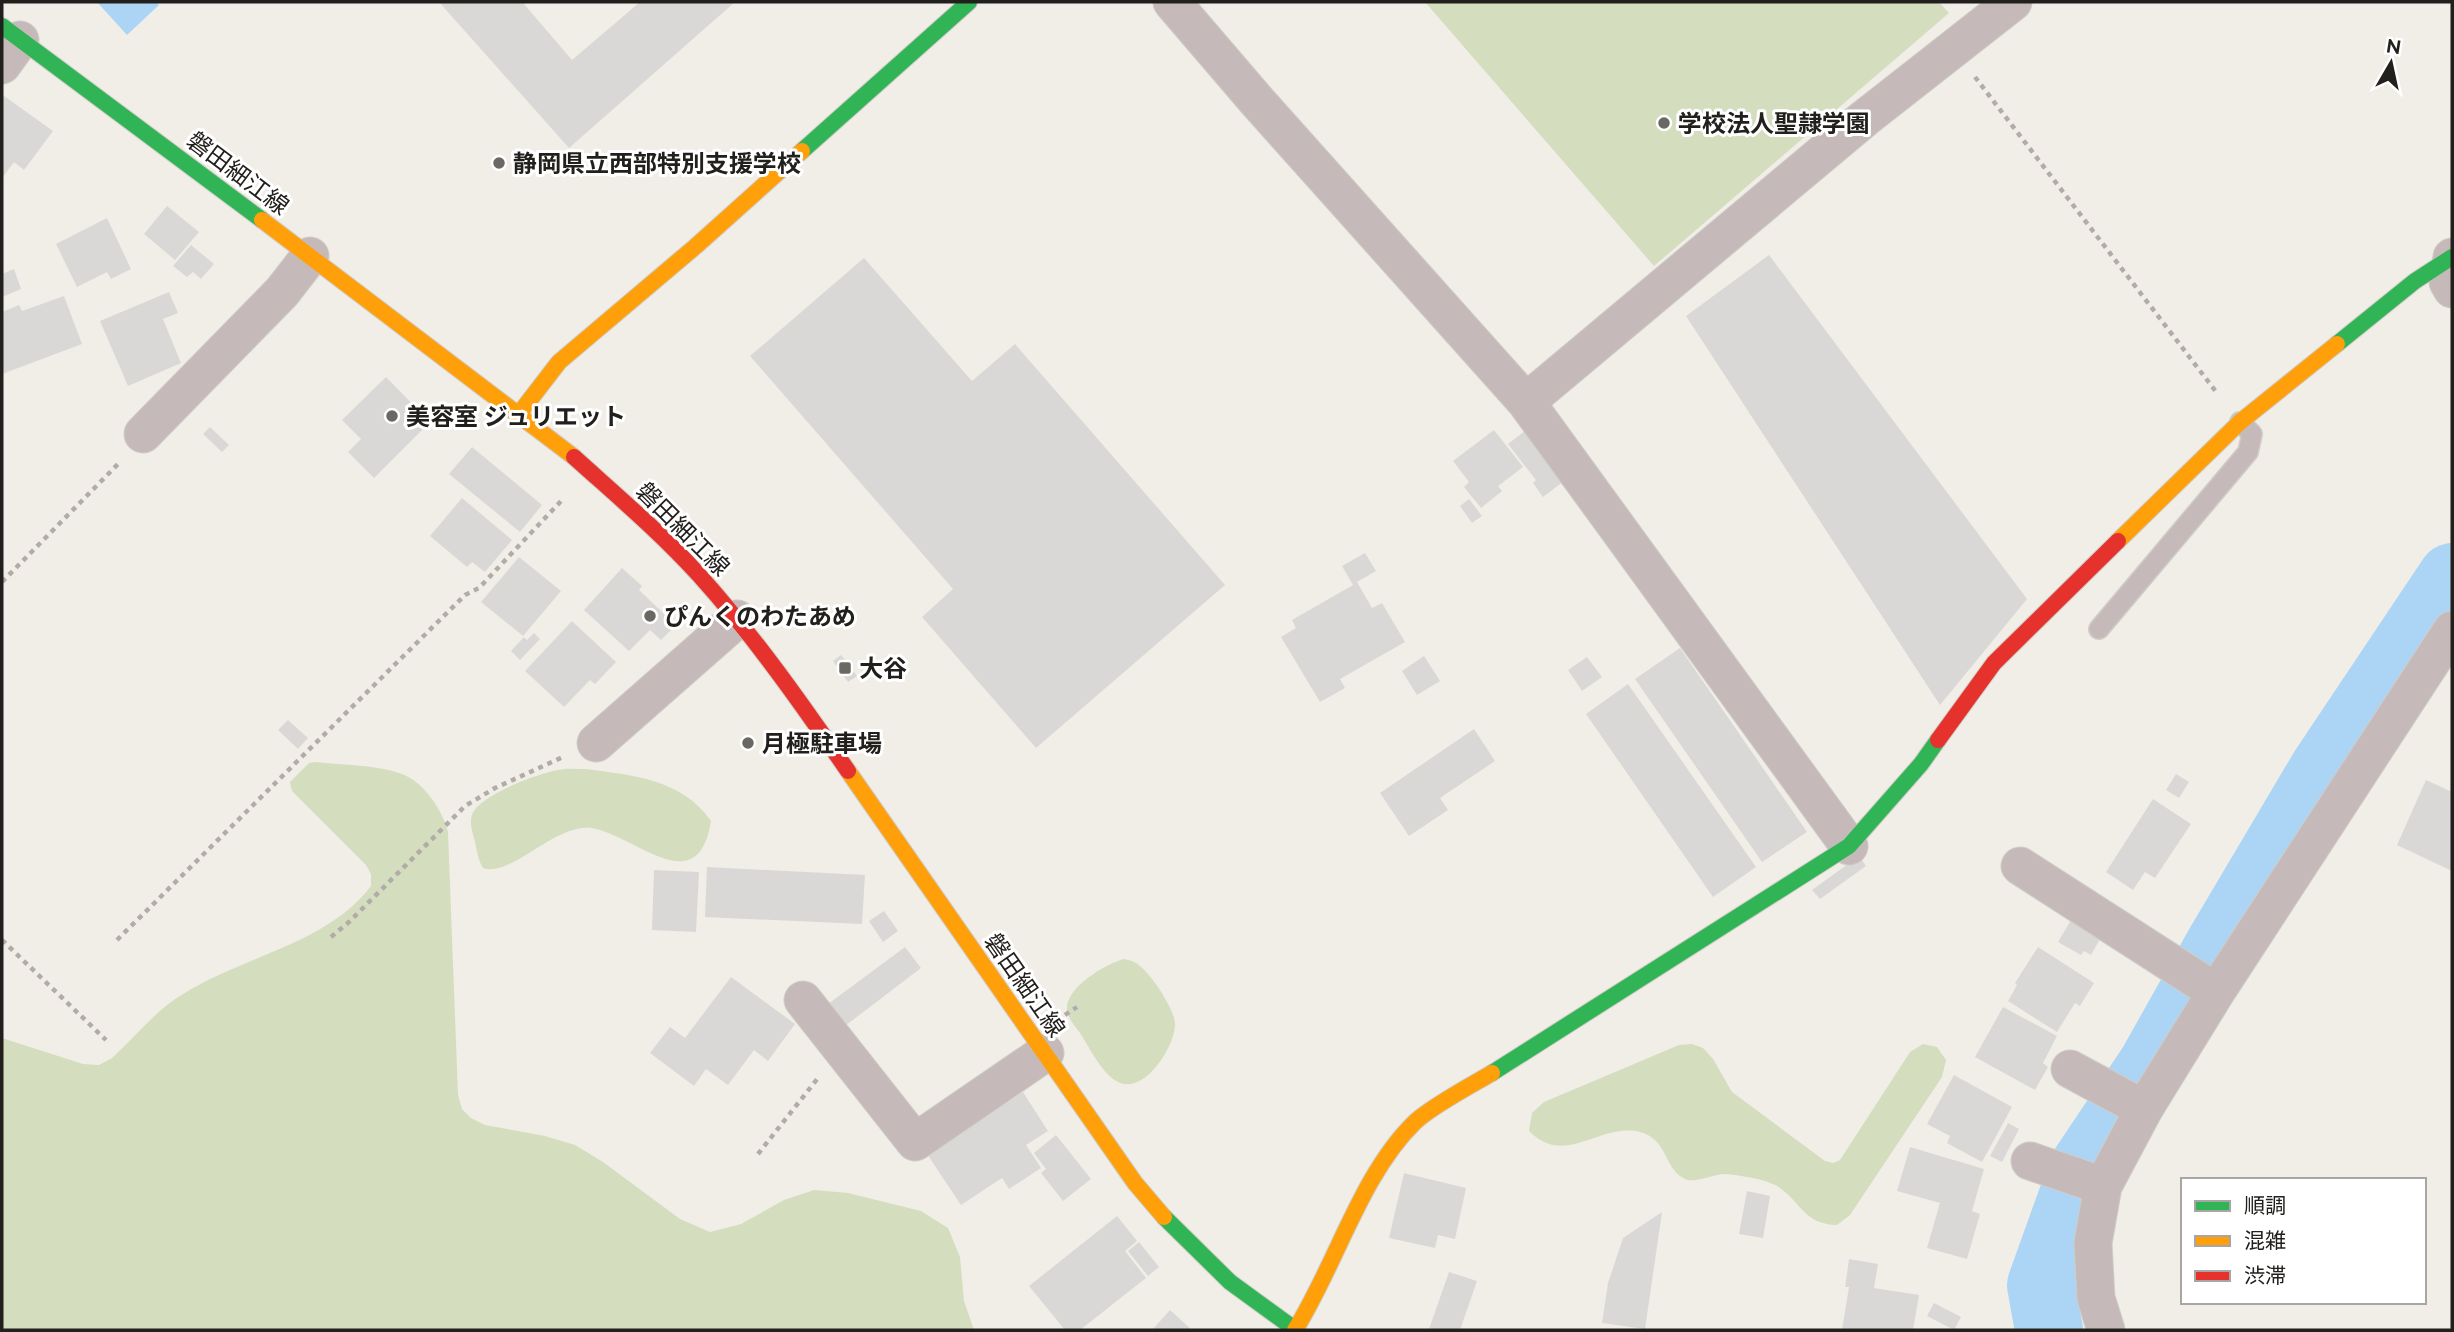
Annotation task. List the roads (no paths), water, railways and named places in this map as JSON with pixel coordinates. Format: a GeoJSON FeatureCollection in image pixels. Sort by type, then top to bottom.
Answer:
{"type":"FeatureCollection","features":[{"type":"Feature","properties":{"kind":"street"},"geometry":{"type":"LineString","coordinates":[[519,414],[559,362],[706,237],[969,2]]}},
{"type":"Feature","properties":{"kind":"street"},"geometry":{"type":"LineString","coordinates":[[1172,2],[1526,402],[1849,846]]}},
{"type":"Feature","properties":{"kind":"street"},"geometry":{"type":"LineString","coordinates":[[1526,402],[1866,118],[2013,2]]}},
{"type":"Feature","properties":{"kind":"street","name":"磐田細江線"},"geometry":{"type":"LineString","coordinates":[[8,44],[129,119],[519,414],[587,469],[657,532],[737,619],[812,717],[1135,1183],[1199,1256],[1236,1288],[1296,1330]]}},
{"type":"Feature","properties":{"kind":"street"},"geometry":{"type":"LineString","coordinates":[[143,434],[282,292],[310,257]]}},
{"type":"Feature","properties":{"kind":"street"},"geometry":{"type":"LineString","coordinates":[[2452,257],[2448,282],[2452,289]]}},
{"type":"Feature","properties":{"kind":"street"},"geometry":{"type":"LineString","coordinates":[[1296,1330],[1377,1172],[1395,1144],[1417,1120],[1849,846],[1921,764],[1994,663],[2240,422],[2415,281],[2452,257]]}},
{"type":"Feature","properties":{"kind":"street"},"geometry":{"type":"LineString","coordinates":[[596,743],[737,619]]}},
{"type":"Feature","properties":{"kind":"street"},"geometry":{"type":"LineString","coordinates":[[2106,1330],[2096,1298],[2093,1243],[2104,1186],[2144,1110],[2215,992],[2452,630]]}},
{"type":"Feature","properties":{"kind":"street"},"geometry":{"type":"LineString","coordinates":[[2020,866],[2215,992]]}},
{"type":"Feature","properties":{"kind":"street"},"geometry":{"type":"LineString","coordinates":[[803,999],[915,1142],[1045,1053]]}},
{"type":"Feature","properties":{"kind":"street"},"geometry":{"type":"LineString","coordinates":[[2070,1069],[2144,1110]]}},
{"type":"Feature","properties":{"kind":"street"},"geometry":{"type":"LineString","coordinates":[[2030,1161],[2104,1186]]}},
{"type":"Feature","properties":{"kind":"lane"},"geometry":{"type":"LineString","coordinates":[[2099,629],[2248,452],[2252,434],[2240,422]]}},
{"type":"Feature","properties":{"kind":"water"},"geometry":{"type":"Polygon","coordinates":[[[97,2],[156,2],[159,5],[127,35],[97,2]]]}},
{"type":"Feature","properties":{"kind":"waterway"},"geometry":{"type":"LineString","coordinates":[[2049,1330],[2041,1285],[2083,1168],[2152,1065],[2323,770],[2452,577]]}},
{"type":"Feature","properties":{"kind":"place","name":"学校法人聖隷学園"},"geometry":{"type":"Point","coordinates":[1664,123]}},
{"type":"Feature","properties":{"kind":"place","name":"静岡県立西部特別支援学校"},"geometry":{"type":"Point","coordinates":[499,163]}},
{"type":"Feature","properties":{"kind":"place","name":"美容室 ジュリエット"},"geometry":{"type":"Point","coordinates":[392,416]}},
{"type":"Feature","properties":{"kind":"place","name":"ぴんくのわたあめ"},"geometry":{"type":"Point","coordinates":[650,616]}},
{"type":"Feature","properties":{"kind":"place","name":"大谷"},"geometry":{"type":"Point","coordinates":[845,668]}},
{"type":"Feature","properties":{"kind":"place","name":"月極駐車場"},"geometry":{"type":"Point","coordinates":[748,743]}}]}
